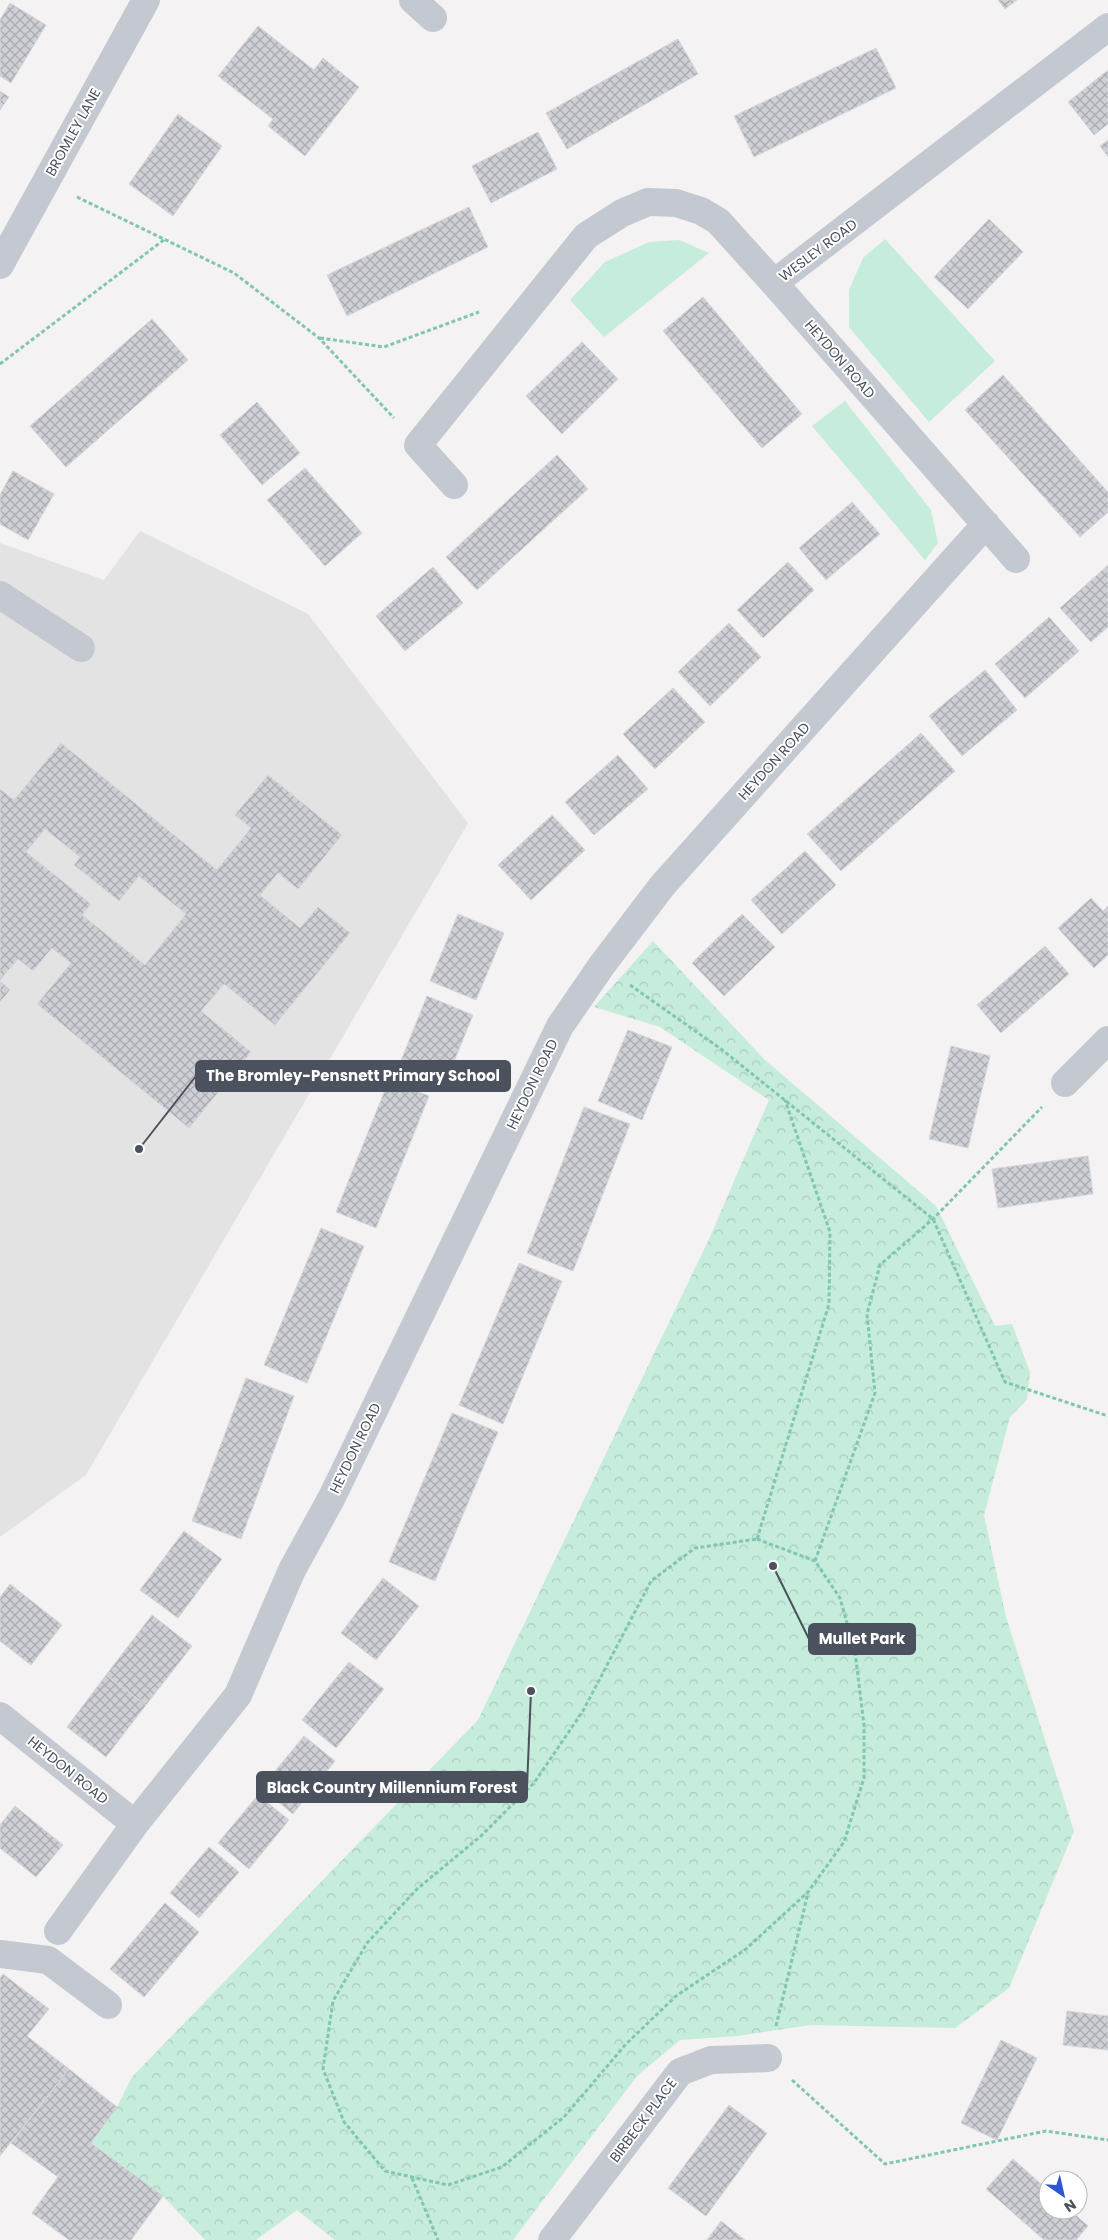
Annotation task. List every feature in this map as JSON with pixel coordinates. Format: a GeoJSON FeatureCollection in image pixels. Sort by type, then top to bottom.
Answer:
{"type":"FeatureCollection","features":[{"type":"Feature","properties":{"kind":"street","name":"BROMLEY LANE"},"geometry":{"type":"LineString","coordinates":[[0,265],[146,0]]}},
{"type":"Feature","properties":{"kind":"street"},"geometry":{"type":"LineString","coordinates":[[413,0],[434,18]]}},
{"type":"Feature","properties":{"kind":"street","name":"WESLEY ROAD"},"geometry":{"type":"LineString","coordinates":[[418,445],[586,236],[622,213],[648,202],[676,203],[700,210],[718,221],[774,283],[1108,28]]}},
{"type":"Feature","properties":{"kind":"street","name":"HEYDON ROAD"},"geometry":{"type":"LineString","coordinates":[[774,283],[1016,559]]}},
{"type":"Feature","properties":{"kind":"street"},"geometry":{"type":"LineString","coordinates":[[418,445],[454,484]]}},
{"type":"Feature","properties":{"kind":"street","name":"HEYDON ROAD"},"geometry":{"type":"LineString","coordinates":[[58,1931],[136,1824],[238,1695],[292,1570],[336,1488],[560,1026],[602,965],[662,886],[986,524]]}},
{"type":"Feature","properties":{"kind":"street"},"geometry":{"type":"LineString","coordinates":[[0,595],[81,648]]}},
{"type":"Feature","properties":{"kind":"street"},"geometry":{"type":"LineString","coordinates":[[1065,1083],[1108,1040]]}},
{"type":"Feature","properties":{"kind":"street","name":"HEYDON ROAD"},"geometry":{"type":"LineString","coordinates":[[0,1716],[136,1824]]}},
{"type":"Feature","properties":{"kind":"street"},"geometry":{"type":"LineString","coordinates":[[0,1954],[48,1960],[108,2005]]}},
{"type":"Feature","properties":{"kind":"street","name":"BIRBECK PLACE"},"geometry":{"type":"LineString","coordinates":[[560,2237],[680,2072],[711,2060],[768,2058]]}},
{"type":"Feature","properties":{"kind":"path"},"geometry":{"type":"LineString","coordinates":[[46,182],[234,273],[319,338],[418,445]]}},
{"type":"Feature","properties":{"kind":"path"},"geometry":{"type":"LineString","coordinates":[[0,364],[165,239]]}},
{"type":"Feature","properties":{"kind":"path"},"geometry":{"type":"LineString","coordinates":[[319,338],[384,347],[483,310]]}},
{"type":"Feature","properties":{"kind":"path"},"geometry":{"type":"LineString","coordinates":[[602,965],[721,1049],[933,1219],[1005,1382],[1108,1416]]}},
{"type":"Feature","properties":{"kind":"path"},"geometry":{"type":"LineString","coordinates":[[815,1561],[875,1393],[867,1314],[880,1265],[933,1219],[1065,1083]]}},
{"type":"Feature","properties":{"kind":"path"},"geometry":{"type":"LineString","coordinates":[[757,1539],[829,1304],[830,1232],[785,1100]]}},
{"type":"Feature","properties":{"kind":"path"},"geometry":{"type":"LineString","coordinates":[[757,1539],[815,1561],[840,1598],[854,1652],[864,1725],[864,1778],[844,1842],[808,1892],[746,1949],[676,1996],[626,2044],[564,2117],[502,2167],[448,2185],[385,2171],[344,2122],[323,2069],[333,2001],[367,1943],[417,1889],[481,1836],[534,1784],[583,1711],[651,1581],[695,1548],[757,1539]]}},
{"type":"Feature","properties":{"kind":"path"},"geometry":{"type":"LineString","coordinates":[[808,1892],[768,2058],[885,2164],[1046,2131],[1108,2140]]}},
{"type":"Feature","properties":{"kind":"path"},"geometry":{"type":"LineString","coordinates":[[412,2177],[438,2240]]}},
{"type":"Feature","properties":{"kind":"shaded area"},"geometry":{"type":"Polygon","coordinates":[[[140,531],[308,614],[468,823],[86,1475],[0,1537],[0,543],[104,580],[140,531]]]}},
{"type":"Feature","properties":{"kind":"green space"},"geometry":{"type":"Polygon","coordinates":[[[885,239],[995,361],[929,422],[849,327],[849,290],[863,258],[885,239]]]}},
{"type":"Feature","properties":{"kind":"green space"},"geometry":{"type":"Polygon","coordinates":[[[679,240],[709,253],[604,337],[570,300],[605,262],[649,242],[679,240]]]}},
{"type":"Feature","properties":{"kind":"green space"},"geometry":{"type":"Polygon","coordinates":[[[845,401],[931,510],[938,543],[925,560],[812,426],[845,401]]]}},
{"type":"Feature","properties":{"kind":"green space"},"geometry":{"type":"Polygon","coordinates":[[[653,941],[765,1060],[936,1206],[995,1326],[1012,1324],[1030,1372],[1027,1400],[1010,1417],[984,1515],[1006,1617],[1074,1831],[1009,1988],[955,2028],[810,2025],[738,2036],[680,2040],[637,2076],[513,2240],[335,2240],[297,2210],[256,2240],[205,2240],[163,2196],[91,2143],[117,2107],[132,2077],[478,1720],[710,1237],[769,1100],[660,1027],[594,1007],[653,941]]]}},
{"type":"Feature","properties":{"kind":"building"},"geometry":{"type":"Polygon","coordinates":[[[998,0],[1017,0],[1005,9],[998,0]]]}},
{"type":"Feature","properties":{"kind":"building"},"geometry":{"type":"Polygon","coordinates":[[[10,3],[46,25],[11,83],[0,76],[0,20],[10,3]]]}},
{"type":"Feature","properties":{"kind":"building"},"geometry":{"type":"Polygon","coordinates":[[[258,26],[314,70],[323,58],[359,87],[305,156],[268,126],[273,119],[218,76],[258,26]]]}},
{"type":"Feature","properties":{"kind":"building"},"geometry":{"type":"Polygon","coordinates":[[[678,39],[698,74],[567,149],[546,113],[678,39]]]}},
{"type":"Feature","properties":{"kind":"building"},"geometry":{"type":"Polygon","coordinates":[[[876,48],[896,88],[754,157],[734,116],[876,48]]]}},
{"type":"Feature","properties":{"kind":"building"},"geometry":{"type":"Polygon","coordinates":[[[1108,70],[1108,124],[1094,135],[1068,102],[1108,70]]]}},
{"type":"Feature","properties":{"kind":"building"},"geometry":{"type":"Polygon","coordinates":[[[0,91],[9,97],[0,110],[0,91]]]}},
{"type":"Feature","properties":{"kind":"building"},"geometry":{"type":"Polygon","coordinates":[[[178,114],[222,146],[173,216],[129,184],[178,114]]]}},
{"type":"Feature","properties":{"kind":"building"},"geometry":{"type":"Polygon","coordinates":[[[538,132],[557,169],[491,203],[472,166],[538,132]]]}},
{"type":"Feature","properties":{"kind":"building"},"geometry":{"type":"Polygon","coordinates":[[[1108,140],[1108,157],[1100,146],[1108,140]]]}},
{"type":"Feature","properties":{"kind":"building"},"geometry":{"type":"Polygon","coordinates":[[[469,207],[488,247],[347,316],[327,275],[469,207]]]}},
{"type":"Feature","properties":{"kind":"building"},"geometry":{"type":"Polygon","coordinates":[[[989,219],[1023,252],[968,309],[934,277],[989,219]]]}},
{"type":"Feature","properties":{"kind":"building"},"geometry":{"type":"Polygon","coordinates":[[[703,297],[802,414],[762,448],[663,331],[703,297]]]}},
{"type":"Feature","properties":{"kind":"building"},"geometry":{"type":"Polygon","coordinates":[[[152,319],[188,360],[66,467],[30,426],[152,319]]]}},
{"type":"Feature","properties":{"kind":"building"},"geometry":{"type":"Polygon","coordinates":[[[582,342],[618,379],[562,434],[526,396],[582,342]]]}},
{"type":"Feature","properties":{"kind":"building"},"geometry":{"type":"Polygon","coordinates":[[[1003,375],[1108,492],[1108,512],[1080,537],[965,410],[1003,375]]]}},
{"type":"Feature","properties":{"kind":"building"},"geometry":{"type":"Polygon","coordinates":[[[257,402],[300,453],[262,485],[220,435],[257,402]]]}},
{"type":"Feature","properties":{"kind":"building"},"geometry":{"type":"Polygon","coordinates":[[[557,455],[588,489],[477,590],[446,557],[557,455]]]}},
{"type":"Feature","properties":{"kind":"building"},"geometry":{"type":"Polygon","coordinates":[[[305,468],[362,533],[325,566],[267,500],[305,468]]]}},
{"type":"Feature","properties":{"kind":"building"},"geometry":{"type":"Polygon","coordinates":[[[13,471],[54,494],[28,540],[0,524],[0,495],[13,471]]]}},
{"type":"Feature","properties":{"kind":"building"},"geometry":{"type":"Polygon","coordinates":[[[852,502],[880,534],[826,580],[799,548],[852,502]]]}},
{"type":"Feature","properties":{"kind":"building"},"geometry":{"type":"Polygon","coordinates":[[[788,562],[814,590],[763,638],[737,610],[788,562]]]}},
{"type":"Feature","properties":{"kind":"building"},"geometry":{"type":"Polygon","coordinates":[[[1108,565],[1108,627],[1091,642],[1060,608],[1108,565]]]}},
{"type":"Feature","properties":{"kind":"building"},"geometry":{"type":"Polygon","coordinates":[[[433,567],[463,603],[405,651],[376,616],[433,567]]]}},
{"type":"Feature","properties":{"kind":"building"},"geometry":{"type":"Polygon","coordinates":[[[1049,617],[1079,651],[1025,698],[995,664],[1049,617]]]}},
{"type":"Feature","properties":{"kind":"building"},"geometry":{"type":"Polygon","coordinates":[[[729,623],[761,657],[710,706],[678,672],[729,623]]]}},
{"type":"Feature","properties":{"kind":"building"},"geometry":{"type":"Polygon","coordinates":[[[985,670],[1017,710],[962,756],[929,716],[985,670]]]}},
{"type":"Feature","properties":{"kind":"building"},"geometry":{"type":"Polygon","coordinates":[[[673,688],[705,722],[655,769],[623,734],[673,688]]]}},
{"type":"Feature","properties":{"kind":"building"},"geometry":{"type":"Polygon","coordinates":[[[921,733],[955,771],[841,871],[807,834],[921,733]]]}},
{"type":"Feature","properties":{"kind":"building"},"geometry":{"type":"Polygon","coordinates":[[[61,743],[217,870],[251,828],[235,815],[268,775],[342,835],[298,889],[278,873],[260,895],[300,928],[318,907],[350,933],[275,1025],[224,984],[201,1011],[251,1052],[189,1128],[37,1004],[71,963],[52,948],[33,971],[18,959],[0,980],[0,789],[14,800],[61,743]],[[45,829],[26,852],[91,904],[82,915],[145,965],[186,914],[139,876],[119,901],[74,865],[80,857],[45,829]]]}},
{"type":"Feature","properties":{"kind":"building"},"geometry":{"type":"Polygon","coordinates":[[[618,755],[648,789],[594,835],[565,802],[618,755]]]}},
{"type":"Feature","properties":{"kind":"building"},"geometry":{"type":"Polygon","coordinates":[[[552,815],[585,850],[531,900],[498,865],[552,815]]]}},
{"type":"Feature","properties":{"kind":"building"},"geometry":{"type":"Polygon","coordinates":[[[805,851],[836,885],[782,934],[751,900],[805,851]]]}},
{"type":"Feature","properties":{"kind":"building"},"geometry":{"type":"Polygon","coordinates":[[[1091,898],[1103,911],[1108,906],[1108,955],[1094,968],[1058,928],[1091,898]]]}},
{"type":"Feature","properties":{"kind":"building"},"geometry":{"type":"Polygon","coordinates":[[[458,914],[504,933],[476,1000],[430,981],[458,914]]]}},
{"type":"Feature","properties":{"kind":"building"},"geometry":{"type":"Polygon","coordinates":[[[742,914],[775,947],[724,996],[692,963],[742,914]]]}},
{"type":"Feature","properties":{"kind":"building"},"geometry":{"type":"Polygon","coordinates":[[[1045,946],[1069,974],[1001,1033],[977,1005],[1045,946]]]}},
{"type":"Feature","properties":{"kind":"building"},"geometry":{"type":"Polygon","coordinates":[[[0,981],[10,990],[0,1002],[0,981]]]}},
{"type":"Feature","properties":{"kind":"building"},"geometry":{"type":"Polygon","coordinates":[[[427,996],[473,1015],[446,1081],[400,1063],[427,996]]]}},
{"type":"Feature","properties":{"kind":"building"},"geometry":{"type":"Polygon","coordinates":[[[628,1030],[672,1047],[642,1120],[598,1101],[628,1030]]]}},
{"type":"Feature","properties":{"kind":"building"},"geometry":{"type":"Polygon","coordinates":[[[951,1046],[990,1056],[968,1148],[929,1139],[951,1046]]]}},
{"type":"Feature","properties":{"kind":"building"},"geometry":{"type":"Polygon","coordinates":[[[389,1080],[429,1096],[376,1228],[336,1212],[389,1080]]]}},
{"type":"Feature","properties":{"kind":"building"},"geometry":{"type":"Polygon","coordinates":[[[584,1107],[630,1124],[573,1271],[527,1253],[584,1107]]]}},
{"type":"Feature","properties":{"kind":"building"},"geometry":{"type":"Polygon","coordinates":[[[1088,1156],[1093,1194],[998,1208],[992,1169],[1088,1156]]]}},
{"type":"Feature","properties":{"kind":"building"},"geometry":{"type":"Polygon","coordinates":[[[321,1228],[364,1246],[307,1383],[264,1365],[321,1228]]]}},
{"type":"Feature","properties":{"kind":"building"},"geometry":{"type":"Polygon","coordinates":[[[519,1263],[562,1281],[503,1424],[459,1405],[519,1263]]]}},
{"type":"Feature","properties":{"kind":"building"},"geometry":{"type":"Polygon","coordinates":[[[246,1378],[294,1396],[241,1539],[192,1521],[246,1378]]]}},
{"type":"Feature","properties":{"kind":"building"},"geometry":{"type":"Polygon","coordinates":[[[452,1413],[498,1432],[435,1581],[389,1562],[452,1413]]]}},
{"type":"Feature","properties":{"kind":"building"},"geometry":{"type":"Polygon","coordinates":[[[184,1531],[222,1559],[178,1618],[140,1590],[184,1531]]]}},
{"type":"Feature","properties":{"kind":"building"},"geometry":{"type":"Polygon","coordinates":[[[383,1578],[419,1606],[376,1660],[341,1633],[383,1578]]]}},
{"type":"Feature","properties":{"kind":"building"},"geometry":{"type":"Polygon","coordinates":[[[10,1584],[62,1625],[31,1665],[0,1641],[0,1597],[10,1584]]]}},
{"type":"Feature","properties":{"kind":"building"},"geometry":{"type":"Polygon","coordinates":[[[152,1615],[192,1646],[146,1705],[106,1675],[152,1615]]]}},
{"type":"Feature","properties":{"kind":"building"},"geometry":{"type":"Polygon","coordinates":[[[349,1662],[384,1689],[336,1748],[302,1720],[349,1662]]]}},
{"type":"Feature","properties":{"kind":"building"},"geometry":{"type":"Polygon","coordinates":[[[106,1675],[146,1705],[106,1757],[67,1727],[106,1675]]]}},
{"type":"Feature","properties":{"kind":"building"},"geometry":{"type":"Polygon","coordinates":[[[304,1736],[335,1761],[293,1814],[261,1788],[304,1736]]]}},
{"type":"Feature","properties":{"kind":"building"},"geometry":{"type":"Polygon","coordinates":[[[258,1795],[289,1820],[249,1869],[218,1843],[258,1795]]]}},
{"type":"Feature","properties":{"kind":"building"},"geometry":{"type":"Polygon","coordinates":[[[15,1806],[63,1845],[36,1877],[0,1848],[0,1825],[15,1806]]]}},
{"type":"Feature","properties":{"kind":"building"},"geometry":{"type":"Polygon","coordinates":[[[209,1847],[239,1872],[199,1918],[170,1893],[209,1847]]]}},
{"type":"Feature","properties":{"kind":"building"},"geometry":{"type":"Polygon","coordinates":[[[165,1903],[199,1932],[144,1997],[110,1969],[165,1903]]]}},
{"type":"Feature","properties":{"kind":"building"},"geometry":{"type":"Polygon","coordinates":[[[3,1974],[49,2009],[27,2036],[69,2069],[0,2156],[0,1978],[3,1974]]]}},
{"type":"Feature","properties":{"kind":"building"},"geometry":{"type":"Polygon","coordinates":[[[1067,2011],[1108,2016],[1108,2050],[1063,2045],[1067,2011]]]}},
{"type":"Feature","properties":{"kind":"building"},"geometry":{"type":"Polygon","coordinates":[[[1001,2040],[1037,2058],[997,2140],[961,2123],[1001,2040]]]}},
{"type":"Feature","properties":{"kind":"building"},"geometry":{"type":"Polygon","coordinates":[[[69,2069],[117,2107],[91,2143],[163,2196],[131,2240],[69,2240],[32,2213],[58,2177],[11,2143],[69,2069]]]}},
{"type":"Feature","properties":{"kind":"building"},"geometry":{"type":"Polygon","coordinates":[[[729,2105],[767,2133],[706,2216],[668,2188],[729,2105]]]}},
{"type":"Feature","properties":{"kind":"building"},"geometry":{"type":"Polygon","coordinates":[[[1013,2159],[1038,2181],[1038,2220],[1081,2220],[1088,2226],[1076,2240],[1044,2240],[986,2189],[1013,2159]]]}},
{"type":"Feature","properties":{"kind":"building"},"geometry":{"type":"Polygon","coordinates":[[[721,2221],[745,2240],[707,2240],[721,2221]]]}},
{"type":"Feature","properties":{"kind":"place","name":"The Bromley-Pensnett Primary School"},"geometry":{"type":"Point","coordinates":[139,1149]}},
{"type":"Feature","properties":{"kind":"place","name":"Mullet Park"},"geometry":{"type":"Point","coordinates":[773,1566]}},
{"type":"Feature","properties":{"kind":"place","name":"Black Country Millennium Forest"},"geometry":{"type":"Point","coordinates":[531,1691]}}]}
